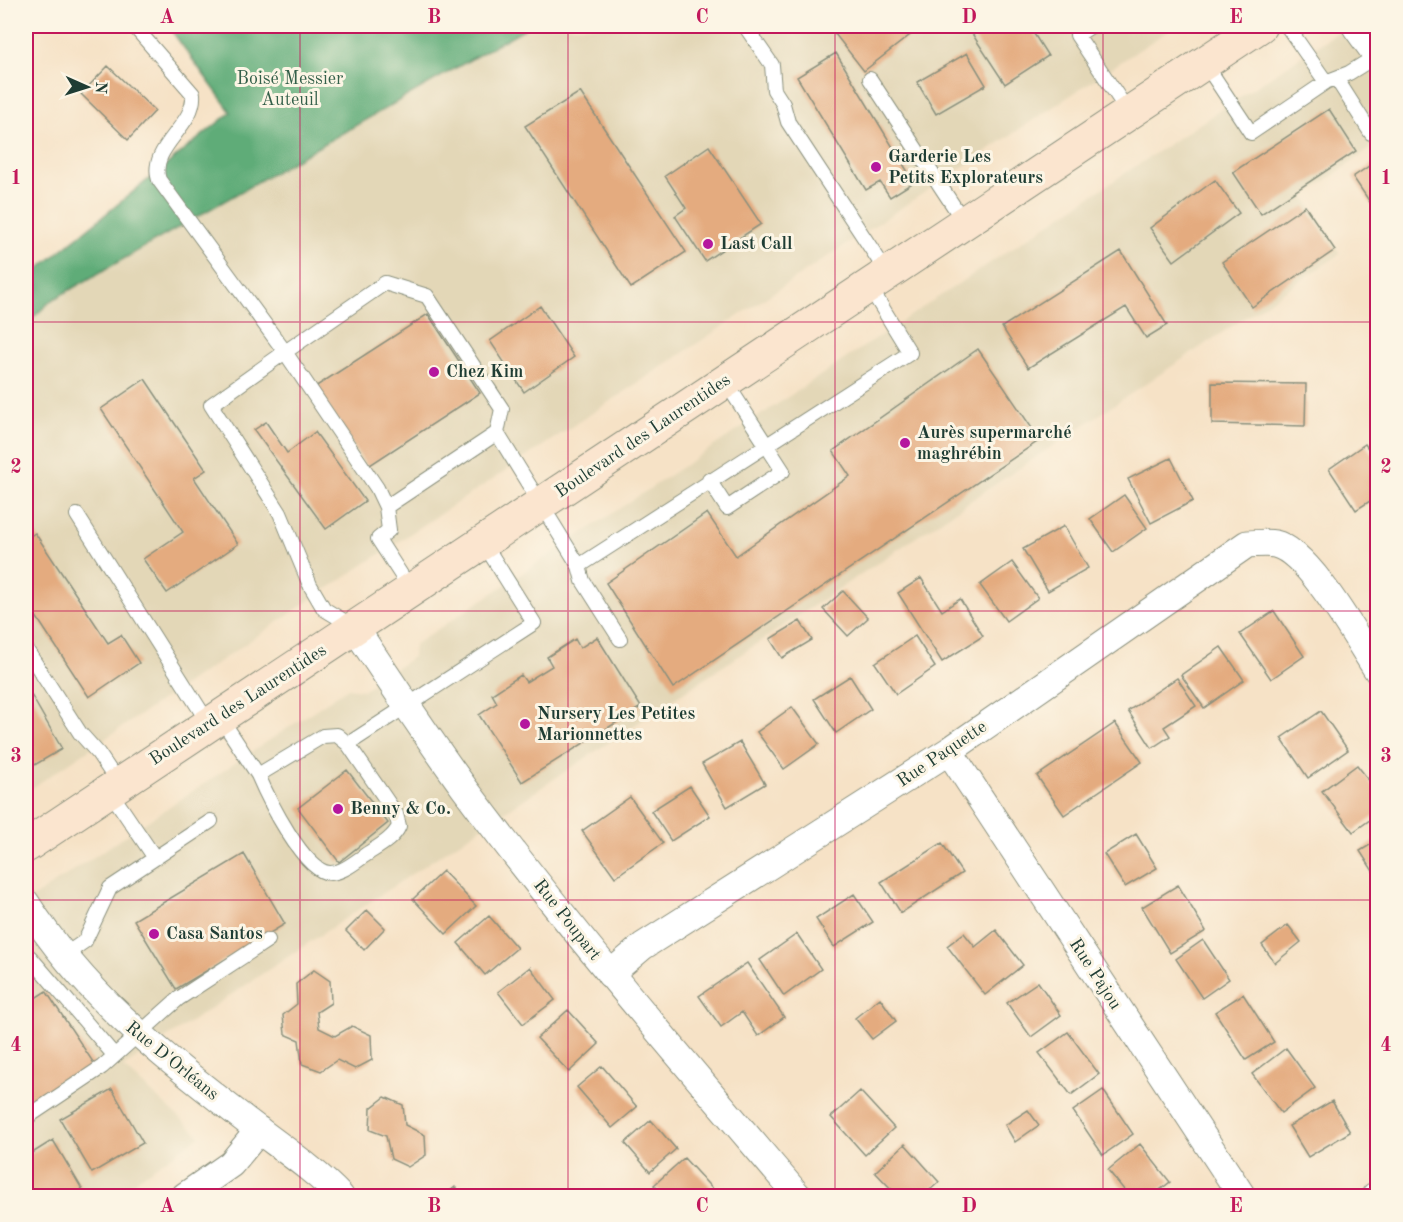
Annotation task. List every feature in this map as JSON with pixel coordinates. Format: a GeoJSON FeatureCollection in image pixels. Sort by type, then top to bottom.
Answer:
{"type":"FeatureCollection","features":[{"type":"Feature","properties":{"kind":"main road","name":"Boulevard des Laurentides"},"geometry":{"type":"LineString","coordinates":[[26,846],[1260,26]]}},
{"type":"Feature","properties":{"kind":"street"},"geometry":{"type":"LineString","coordinates":[[1359,26],[1377,53]]}},
{"type":"Feature","properties":{"kind":"street","name":"Rue Paquette"},"geometry":{"type":"LineString","coordinates":[[610,974],[643,946],[949,751],[1247,544],[1275,544],[1298,556],[1319,582],[1377,671]]}},
{"type":"Feature","properties":{"kind":"street","name":"Rue Poupart"},"geometry":{"type":"LineString","coordinates":[[356,628],[483,812],[610,974],[798,1197]]}},
{"type":"Feature","properties":{"kind":"street","name":"Rue Pajou"},"geometry":{"type":"LineString","coordinates":[[949,751],[1242,1197]]}},
{"type":"Feature","properties":{"kind":"street","name":"Rue D'Orléans"},"geometry":{"type":"LineString","coordinates":[[26,903],[58,949],[91,989],[137,1034],[309,1167],[340,1197]]}},
{"type":"Feature","properties":{"kind":"street"},"geometry":{"type":"LineString","coordinates":[[185,1197],[231,1164],[259,1130]]}},
{"type":"Feature","properties":{"kind":"lane"},"geometry":{"type":"LineString","coordinates":[[134,26],[193,94],[191,108],[157,165],[159,180],[285,352],[377,488],[386,507],[389,530],[378,539],[412,590]]}},
{"type":"Feature","properties":{"kind":"lane"},"geometry":{"type":"LineString","coordinates":[[579,566],[709,480],[766,447],[910,353],[878,280],[788,122],[783,104],[774,90],[771,65],[746,26]]}},
{"type":"Feature","properties":{"kind":"lane"},"geometry":{"type":"LineString","coordinates":[[1091,26],[1077,35],[1129,113]]}},
{"type":"Feature","properties":{"kind":"lane"},"geometry":{"type":"LineString","coordinates":[[1287,26],[1371,133]]}},
{"type":"Feature","properties":{"kind":"lane"},"geometry":{"type":"LineString","coordinates":[[1204,63],[1251,133],[1331,80],[1349,73],[1377,53]]}},
{"type":"Feature","properties":{"kind":"lane"},"geometry":{"type":"LineString","coordinates":[[870,79],[964,222]]}},
{"type":"Feature","properties":{"kind":"lane"},"geometry":{"type":"LineString","coordinates":[[356,628],[324,609],[310,585],[280,513],[211,405],[385,283],[427,296],[502,409],[496,434],[386,507]]}},
{"type":"Feature","properties":{"kind":"lane"},"geometry":{"type":"LineString","coordinates":[[709,480],[727,508],[783,471],[725,381]]}},
{"type":"Feature","properties":{"kind":"lane"},"geometry":{"type":"LineString","coordinates":[[496,434],[579,566],[582,581],[620,639]]}},
{"type":"Feature","properties":{"kind":"lane"},"geometry":{"type":"LineString","coordinates":[[78,514],[214,721],[258,775],[274,811],[318,869],[329,873],[344,870],[393,836],[399,826],[396,814],[348,744],[337,735],[322,736],[258,775]]}},
{"type":"Feature","properties":{"kind":"lane"},"geometry":{"type":"LineString","coordinates":[[348,744],[534,623],[483,542]]}},
{"type":"Feature","properties":{"kind":"lane"},"geometry":{"type":"LineString","coordinates":[[26,649],[80,733],[98,753],[114,787],[155,858]]}},
{"type":"Feature","properties":{"kind":"lane"},"geometry":{"type":"LineString","coordinates":[[114,1055],[28,959],[85,940],[110,888],[211,821]]}},
{"type":"Feature","properties":{"kind":"lane"},"geometry":{"type":"LineString","coordinates":[[26,1118],[102,1067],[178,999],[268,940]]}},
{"type":"Feature","properties":{"kind":"shaded area"},"geometry":{"type":"Polygon","coordinates":[[[530,26],[1175,26],[291,613],[26,792],[26,324],[52,300],[530,26]]]}},
{"type":"Feature","properties":{"kind":"shaded area"},"geometry":{"type":"Polygon","coordinates":[[[1347,26],[1377,26],[1377,144],[1304,196],[1340,254],[123,1067],[200,1136],[113,1196],[26,1196],[26,902],[348,688],[363,690],[413,657],[414,645],[1347,26]]]}},
{"type":"Feature","properties":{"kind":"green space","name":"Boisé Messier Auteuil"},"geometry":{"type":"Polygon","coordinates":[[[168,26],[529,26],[52,300],[26,324],[26,279],[231,112],[168,26]]]}},
{"type":"Feature","properties":{"kind":"building"},"geometry":{"type":"Polygon","coordinates":[[[846,26],[903,26],[910,35],[864,71],[835,34],[846,26]]]}},
{"type":"Feature","properties":{"kind":"building"},"geometry":{"type":"Polygon","coordinates":[[[967,26],[1029,26],[1048,56],[1005,84],[967,26]]]}},
{"type":"Feature","properties":{"kind":"building"},"geometry":{"type":"Polygon","coordinates":[[[836,53],[914,182],[890,197],[880,182],[866,190],[797,77],[836,53]]]}},
{"type":"Feature","properties":{"kind":"building"},"geometry":{"type":"Polygon","coordinates":[[[967,53],[986,85],[936,114],[917,82],[967,53]]]}},
{"type":"Feature","properties":{"kind":"building"},"geometry":{"type":"Polygon","coordinates":[[[108,66],[155,111],[128,140],[81,94],[108,66]]]}},
{"type":"Feature","properties":{"kind":"building"},"geometry":{"type":"Polygon","coordinates":[[[580,92],[686,252],[631,288],[525,126],[580,92]]]}},
{"type":"Feature","properties":{"kind":"building"},"geometry":{"type":"Polygon","coordinates":[[[1329,109],[1356,151],[1261,214],[1233,172],[1329,109]]]}},
{"type":"Feature","properties":{"kind":"building"},"geometry":{"type":"Polygon","coordinates":[[[709,146],[761,224],[705,261],[675,216],[686,208],[665,176],[709,146]]]}},
{"type":"Feature","properties":{"kind":"building"},"geometry":{"type":"Polygon","coordinates":[[[1378,160],[1378,210],[1376,211],[1353,177],[1378,160]]]}},
{"type":"Feature","properties":{"kind":"building"},"geometry":{"type":"Polygon","coordinates":[[[1215,180],[1239,213],[1174,261],[1150,228],[1215,180]]]}},
{"type":"Feature","properties":{"kind":"building"},"geometry":{"type":"Polygon","coordinates":[[[1305,206],[1335,250],[1252,307],[1222,262],[1305,206]]]}},
{"type":"Feature","properties":{"kind":"building"},"geometry":{"type":"Polygon","coordinates":[[[1121,251],[1167,325],[1146,338],[1126,307],[1028,368],[1002,327],[1121,251]]]}},
{"type":"Feature","properties":{"kind":"building"},"geometry":{"type":"Polygon","coordinates":[[[540,306],[574,357],[524,392],[490,341],[540,306]]]}},
{"type":"Feature","properties":{"kind":"building"},"geometry":{"type":"Polygon","coordinates":[[[428,314],[480,393],[367,467],[315,387],[428,314]]]}},
{"type":"Feature","properties":{"kind":"building"},"geometry":{"type":"Polygon","coordinates":[[[978,349],[1040,440],[673,688],[606,583],[707,513],[736,556],[850,476],[833,451],[978,349]]]}},
{"type":"Feature","properties":{"kind":"building"},"geometry":{"type":"Polygon","coordinates":[[[145,379],[206,470],[194,478],[238,544],[167,593],[143,559],[183,532],[101,409],[145,379]]]}},
{"type":"Feature","properties":{"kind":"building"},"geometry":{"type":"Polygon","coordinates":[[[1212,383],[1306,384],[1305,426],[1212,424],[1212,383]]]}},
{"type":"Feature","properties":{"kind":"building"},"geometry":{"type":"Polygon","coordinates":[[[266,422],[287,453],[315,432],[365,501],[326,529],[254,430],[266,422]]]}},
{"type":"Feature","properties":{"kind":"building"},"geometry":{"type":"Polygon","coordinates":[[[1365,444],[1378,462],[1378,496],[1356,510],[1329,469],[1365,444]]]}},
{"type":"Feature","properties":{"kind":"building"},"geometry":{"type":"Polygon","coordinates":[[[1171,458],[1193,501],[1151,523],[1128,479],[1171,458]]]}},
{"type":"Feature","properties":{"kind":"building"},"geometry":{"type":"Polygon","coordinates":[[[1124,495],[1147,528],[1113,552],[1090,519],[1124,495]]]}},
{"type":"Feature","properties":{"kind":"building"},"geometry":{"type":"Polygon","coordinates":[[[1064,526],[1088,568],[1048,591],[1023,549],[1064,526]]]}},
{"type":"Feature","properties":{"kind":"building"},"geometry":{"type":"Polygon","coordinates":[[[35,533],[108,643],[121,635],[139,663],[89,697],[26,601],[26,539],[35,533]]]}},
{"type":"Feature","properties":{"kind":"building"},"geometry":{"type":"Polygon","coordinates":[[[1012,562],[1038,598],[1006,621],[980,585],[1012,562]]]}},
{"type":"Feature","properties":{"kind":"building"},"geometry":{"type":"Polygon","coordinates":[[[921,578],[942,611],[960,599],[983,636],[942,662],[898,593],[921,578]]]}},
{"type":"Feature","properties":{"kind":"building"},"geometry":{"type":"Polygon","coordinates":[[[843,591],[868,618],[848,636],[823,609],[843,591]]]}},
{"type":"Feature","properties":{"kind":"building"},"geometry":{"type":"Polygon","coordinates":[[[1274,611],[1304,656],[1271,679],[1240,634],[1274,611]]]}},
{"type":"Feature","properties":{"kind":"building"},"geometry":{"type":"Polygon","coordinates":[[[800,621],[812,640],[782,658],[770,639],[800,621]]]}},
{"type":"Feature","properties":{"kind":"building"},"geometry":{"type":"Polygon","coordinates":[[[915,636],[935,667],[896,694],[875,663],[915,636]]]}},
{"type":"Feature","properties":{"kind":"building"},"geometry":{"type":"Polygon","coordinates":[[[597,637],[641,707],[522,782],[479,715],[497,703],[492,694],[521,675],[526,682],[552,666],[547,657],[575,639],[580,648],[597,637]]]}},
{"type":"Feature","properties":{"kind":"building"},"geometry":{"type":"Polygon","coordinates":[[[1221,647],[1244,680],[1204,708],[1181,675],[1221,647]]]}},
{"type":"Feature","properties":{"kind":"building"},"geometry":{"type":"Polygon","coordinates":[[[850,676],[871,709],[836,733],[814,699],[850,676]]]}},
{"type":"Feature","properties":{"kind":"building"},"geometry":{"type":"Polygon","coordinates":[[[1177,678],[1196,706],[1164,727],[1170,736],[1152,748],[1128,711],[1177,678]]]}},
{"type":"Feature","properties":{"kind":"building"},"geometry":{"type":"Polygon","coordinates":[[[26,686],[62,749],[26,770],[26,686]]]}},
{"type":"Feature","properties":{"kind":"building"},"geometry":{"type":"Polygon","coordinates":[[[792,707],[819,744],[784,769],[757,732],[792,707]]]}},
{"type":"Feature","properties":{"kind":"building"},"geometry":{"type":"Polygon","coordinates":[[[1321,711],[1348,750],[1308,778],[1281,738],[1321,711]]]}},
{"type":"Feature","properties":{"kind":"building"},"geometry":{"type":"Polygon","coordinates":[[[1115,723],[1142,762],[1064,815],[1037,776],[1115,723]]]}},
{"type":"Feature","properties":{"kind":"building"},"geometry":{"type":"Polygon","coordinates":[[[740,742],[765,784],[727,807],[702,764],[740,742]]]}},
{"type":"Feature","properties":{"kind":"building"},"geometry":{"type":"Polygon","coordinates":[[[1357,765],[1378,792],[1378,814],[1353,832],[1322,791],[1357,765]]]}},
{"type":"Feature","properties":{"kind":"building"},"geometry":{"type":"Polygon","coordinates":[[[347,770],[388,823],[339,862],[298,808],[347,770]]]}},
{"type":"Feature","properties":{"kind":"building"},"geometry":{"type":"Polygon","coordinates":[[[690,786],[710,816],[671,841],[651,811],[690,786]]]}},
{"type":"Feature","properties":{"kind":"building"},"geometry":{"type":"Polygon","coordinates":[[[630,797],[663,843],[615,877],[582,831],[630,797]]]}},
{"type":"Feature","properties":{"kind":"building"},"geometry":{"type":"Polygon","coordinates":[[[1136,834],[1157,868],[1125,887],[1104,854],[1136,834]]]}},
{"type":"Feature","properties":{"kind":"building"},"geometry":{"type":"Polygon","coordinates":[[[1378,840],[1378,879],[1360,851],[1378,840]]]}},
{"type":"Feature","properties":{"kind":"building"},"geometry":{"type":"Polygon","coordinates":[[[942,843],[962,873],[901,913],[881,882],[942,843]]]}},
{"type":"Feature","properties":{"kind":"building"},"geometry":{"type":"Polygon","coordinates":[[[244,854],[285,924],[176,989],[134,920],[244,854]]]}},
{"type":"Feature","properties":{"kind":"building"},"geometry":{"type":"Polygon","coordinates":[[[443,871],[476,906],[446,934],[413,899],[443,871]]]}},
{"type":"Feature","properties":{"kind":"building"},"geometry":{"type":"Polygon","coordinates":[[[1178,885],[1206,931],[1170,953],[1142,907],[1178,885]]]}},
{"type":"Feature","properties":{"kind":"building"},"geometry":{"type":"Polygon","coordinates":[[[854,894],[873,922],[834,947],[816,919],[854,894]]]}},
{"type":"Feature","properties":{"kind":"building"},"geometry":{"type":"Polygon","coordinates":[[[367,910],[385,928],[364,950],[346,931],[367,910]]]}},
{"type":"Feature","properties":{"kind":"building"},"geometry":{"type":"Polygon","coordinates":[[[489,916],[517,948],[485,975],[458,943],[489,916]]]}},
{"type":"Feature","properties":{"kind":"building"},"geometry":{"type":"Polygon","coordinates":[[[1288,925],[1301,942],[1275,963],[1262,945],[1288,925]]]}},
{"type":"Feature","properties":{"kind":"building"},"geometry":{"type":"Polygon","coordinates":[[[996,930],[1023,965],[985,995],[947,946],[964,933],[975,947],[996,930]]]}},
{"type":"Feature","properties":{"kind":"building"},"geometry":{"type":"Polygon","coordinates":[[[797,934],[821,969],[784,996],[760,960],[797,934]]]}},
{"type":"Feature","properties":{"kind":"building"},"geometry":{"type":"Polygon","coordinates":[[[1203,940],[1229,979],[1202,998],[1176,959],[1203,940]]]}},
{"type":"Feature","properties":{"kind":"building"},"geometry":{"type":"Polygon","coordinates":[[[747,963],[784,1017],[758,1036],[742,1012],[721,1027],[699,996],[747,963]]]}},
{"type":"Feature","properties":{"kind":"building"},"geometry":{"type":"Polygon","coordinates":[[[530,967],[555,1000],[523,1024],[498,992],[530,967]]]}},
{"type":"Feature","properties":{"kind":"building"},"geometry":{"type":"Polygon","coordinates":[[[314,970],[330,981],[331,1003],[317,1012],[319,1028],[335,1036],[352,1026],[371,1035],[372,1060],[355,1069],[337,1060],[321,1071],[302,1064],[299,1040],[285,1034],[283,1015],[297,1004],[296,984],[314,970]]]}},
{"type":"Feature","properties":{"kind":"building"},"geometry":{"type":"Polygon","coordinates":[[[1038,982],[1061,1015],[1031,1037],[1007,1003],[1038,982]]]}},
{"type":"Feature","properties":{"kind":"building"},"geometry":{"type":"Polygon","coordinates":[[[46,991],[95,1065],[26,1111],[26,1004],[46,991]]]}},
{"type":"Feature","properties":{"kind":"building"},"geometry":{"type":"Polygon","coordinates":[[[1243,994],[1274,1042],[1246,1060],[1215,1012],[1243,994]]]}},
{"type":"Feature","properties":{"kind":"building"},"geometry":{"type":"Polygon","coordinates":[[[880,998],[896,1021],[872,1039],[855,1018],[880,998]]]}},
{"type":"Feature","properties":{"kind":"building"},"geometry":{"type":"Polygon","coordinates":[[[568,1010],[599,1044],[569,1072],[537,1038],[568,1010]]]}},
{"type":"Feature","properties":{"kind":"building"},"geometry":{"type":"Polygon","coordinates":[[[1068,1032],[1099,1074],[1071,1095],[1039,1053],[1068,1032]]]}},
{"type":"Feature","properties":{"kind":"building"},"geometry":{"type":"Polygon","coordinates":[[[1286,1048],[1315,1088],[1281,1113],[1252,1074],[1286,1048]]]}},
{"type":"Feature","properties":{"kind":"building"},"geometry":{"type":"Polygon","coordinates":[[[602,1066],[637,1107],[612,1128],[577,1087],[602,1066]]]}},
{"type":"Feature","properties":{"kind":"building"},"geometry":{"type":"Polygon","coordinates":[[[112,1089],[143,1143],[92,1173],[60,1119],[112,1089]]]}},
{"type":"Feature","properties":{"kind":"building"},"geometry":{"type":"Polygon","coordinates":[[[1103,1090],[1133,1134],[1103,1155],[1073,1111],[1103,1090]]]}},
{"type":"Feature","properties":{"kind":"building"},"geometry":{"type":"Polygon","coordinates":[[[860,1091],[894,1128],[865,1155],[831,1117],[860,1091]]]}},
{"type":"Feature","properties":{"kind":"building"},"geometry":{"type":"Polygon","coordinates":[[[385,1097],[403,1105],[405,1125],[425,1135],[426,1155],[408,1167],[391,1159],[386,1136],[370,1130],[371,1108],[385,1097]]]}},
{"type":"Feature","properties":{"kind":"building"},"geometry":{"type":"Polygon","coordinates":[[[1332,1101],[1350,1132],[1308,1157],[1289,1126],[1332,1101]]]}},
{"type":"Feature","properties":{"kind":"building"},"geometry":{"type":"Polygon","coordinates":[[[1028,1110],[1039,1125],[1015,1142],[1005,1125],[1028,1110]]]}},
{"type":"Feature","properties":{"kind":"building"},"geometry":{"type":"Polygon","coordinates":[[[651,1120],[676,1149],[650,1172],[625,1143],[651,1120]]]}},
{"type":"Feature","properties":{"kind":"building"},"geometry":{"type":"Polygon","coordinates":[[[53,1140],[85,1194],[81,1196],[26,1196],[26,1157],[53,1140]]]}},
{"type":"Feature","properties":{"kind":"building"},"geometry":{"type":"Polygon","coordinates":[[[905,1144],[939,1182],[923,1196],[898,1196],[875,1172],[905,1144]]]}},
{"type":"Feature","properties":{"kind":"building"},"geometry":{"type":"Polygon","coordinates":[[[1140,1144],[1170,1182],[1152,1196],[1129,1196],[1108,1170],[1140,1144]]]}},
{"type":"Feature","properties":{"kind":"building"},"geometry":{"type":"Polygon","coordinates":[[[684,1158],[717,1196],[664,1196],[654,1185],[684,1158]]]}},
{"type":"Feature","properties":{"kind":"building"},"geometry":{"type":"Polygon","coordinates":[[[455,1187],[464,1196],[444,1196],[455,1187]]]}},
{"type":"Feature","properties":{"kind":"place","name":"Garderie Les Petits Explorateurs"},"geometry":{"type":"Point","coordinates":[876,167]}},
{"type":"Feature","properties":{"kind":"place","name":"Last Call"},"geometry":{"type":"Point","coordinates":[708,244]}},
{"type":"Feature","properties":{"kind":"place","name":"Chez Kim"},"geometry":{"type":"Point","coordinates":[434,372]}},
{"type":"Feature","properties":{"kind":"place","name":"Aurès supermarché maghrébin"},"geometry":{"type":"Point","coordinates":[905,443]}},
{"type":"Feature","properties":{"kind":"place","name":"Nursery Les Petites Marionnettes"},"geometry":{"type":"Point","coordinates":[525,724]}},
{"type":"Feature","properties":{"kind":"place","name":"Benny & Co."},"geometry":{"type":"Point","coordinates":[338,809]}},
{"type":"Feature","properties":{"kind":"place","name":"Casa Santos"},"geometry":{"type":"Point","coordinates":[154,934]}}]}
